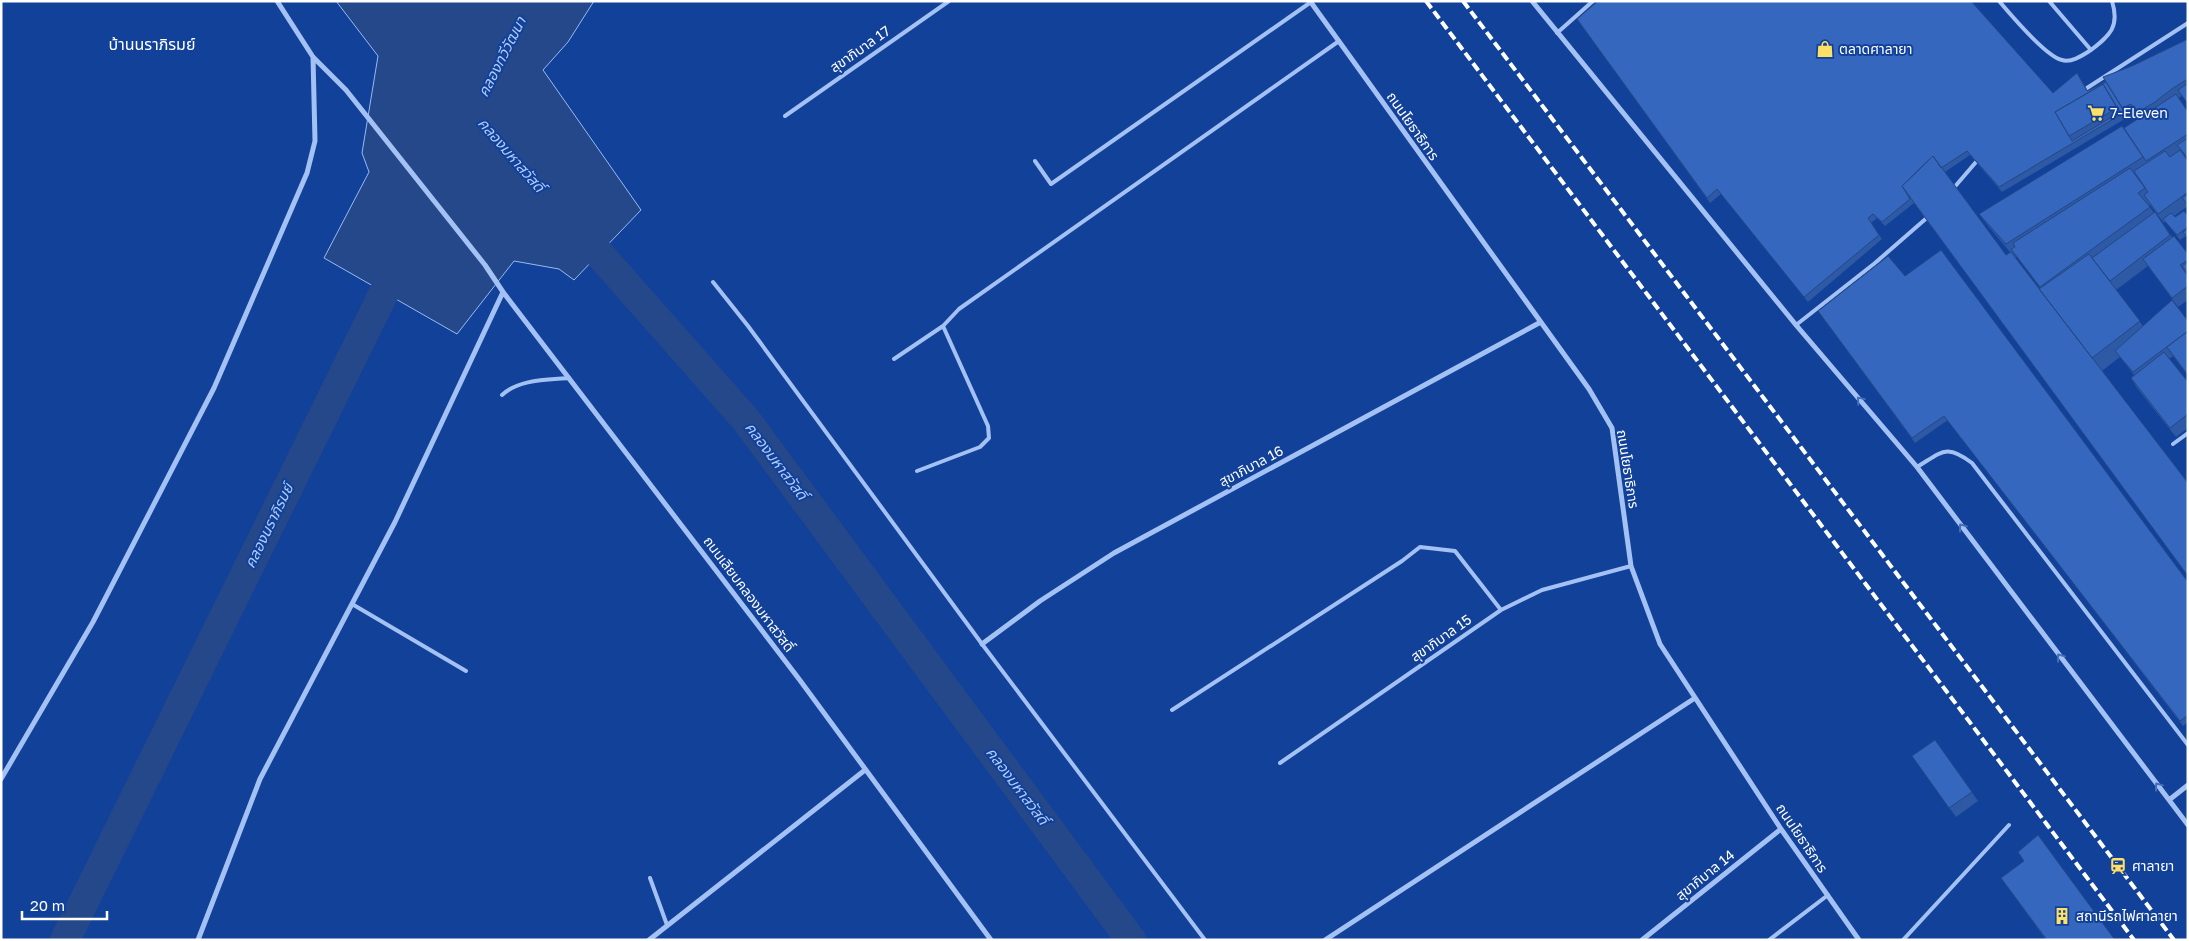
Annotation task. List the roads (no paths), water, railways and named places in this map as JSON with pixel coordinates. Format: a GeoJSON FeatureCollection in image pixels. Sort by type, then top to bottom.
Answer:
{"type":"FeatureCollection","features":[{"type":"Feature","properties":{"kind":"street","name":"ถนนเลียบคลองมหาสวัสดิ์"},"geometry":{"type":"LineString","coordinates":[[277,1],[313,57],[346,90],[485,265],[503,292],[799,678],[991,940]]}},
{"type":"Feature","properties":{"kind":"street"},"geometry":{"type":"LineString","coordinates":[[1532,1],[1796,326],[1917,467],[2188,825]]}},
{"type":"Feature","properties":{"kind":"street","name":"ถนนโยธาธิการ"},"geometry":{"type":"LineString","coordinates":[[1310,2],[1588,389],[1612,428],[1631,566],[1660,644],[1781,829],[1859,940]]}},
{"type":"Feature","properties":{"kind":"street"},"geometry":{"type":"LineString","coordinates":[[1,779],[93,622],[214,388],[303,182],[315,141],[313,57]]}},
{"type":"Feature","properties":{"kind":"street"},"geometry":{"type":"LineString","coordinates":[[198,940],[260,780],[395,522],[503,292]]}},
{"type":"Feature","properties":{"kind":"street","name":"สุขาภิบาล 16"},"geometry":{"type":"LineString","coordinates":[[982,644],[1040,601],[1114,553],[1539,323]]}},
{"type":"Feature","properties":{"kind":"street"},"geometry":{"type":"LineString","coordinates":[[1325,940],[1695,698]]}},
{"type":"Feature","properties":{"kind":"street"},"geometry":{"type":"LineString","coordinates":[[649,940],[865,770]]}},
{"type":"Feature","properties":{"kind":"street"},"geometry":{"type":"LineString","coordinates":[[2168,800],[2188,785]]}},
{"type":"Feature","properties":{"kind":"street","name":"สุขาภิบาล 14"},"geometry":{"type":"LineString","coordinates":[[1642,940],[1781,829]]}},
{"type":"Feature","properties":{"kind":"lane","name":"สุขาภิบาล 17"},"geometry":{"type":"LineString","coordinates":[[784,116],[949,1]]}},
{"type":"Feature","properties":{"kind":"lane"},"geometry":{"type":"LineString","coordinates":[[1557,33],[1592,1]]}},
{"type":"Feature","properties":{"kind":"lane"},"geometry":{"type":"LineString","coordinates":[[1999,1],[2050,55],[2062,61],[2077,58],[2110,35],[2116,19],[2112,1]]}},
{"type":"Feature","properties":{"kind":"lane"},"geometry":{"type":"LineString","coordinates":[[2048,1],[2091,50]]}},
{"type":"Feature","properties":{"kind":"lane"},"geometry":{"type":"LineString","coordinates":[[1035,161],[1051,184],[1310,2]]}},
{"type":"Feature","properties":{"kind":"lane"},"geometry":{"type":"LineString","coordinates":[[2087,88],[2188,23]]}},
{"type":"Feature","properties":{"kind":"lane"},"geometry":{"type":"LineString","coordinates":[[894,359],[943,326],[959,309],[1338,41]]}},
{"type":"Feature","properties":{"kind":"lane"},"geometry":{"type":"LineString","coordinates":[[1949,194],[1976,162]]}},
{"type":"Feature","properties":{"kind":"lane"},"geometry":{"type":"LineString","coordinates":[[1796,326],[1875,263],[1932,213]]}},
{"type":"Feature","properties":{"kind":"lane"},"geometry":{"type":"LineString","coordinates":[[713,282],[748,326],[982,644],[1205,940]]}},
{"type":"Feature","properties":{"kind":"lane"},"geometry":{"type":"LineString","coordinates":[[917,471],[980,447],[989,438],[988,426],[943,326]]}},
{"type":"Feature","properties":{"kind":"lane"},"geometry":{"type":"LineString","coordinates":[[502,395],[513,387],[531,382],[569,378]]}},
{"type":"Feature","properties":{"kind":"lane"},"geometry":{"type":"LineString","coordinates":[[2173,444],[2188,433]]}},
{"type":"Feature","properties":{"kind":"lane"},"geometry":{"type":"LineString","coordinates":[[1917,467],[1946,450],[1958,452],[1972,463],[2188,745]]}},
{"type":"Feature","properties":{"kind":"lane"},"geometry":{"type":"LineString","coordinates":[[1172,710],[1402,561],[1420,547],[1455,551],[1501,610]]}},
{"type":"Feature","properties":{"kind":"lane","name":"สุขาภิบาล 15"},"geometry":{"type":"LineString","coordinates":[[1280,763],[1501,610],[1542,590],[1631,566]]}},
{"type":"Feature","properties":{"kind":"lane"},"geometry":{"type":"LineString","coordinates":[[352,604],[466,671]]}},
{"type":"Feature","properties":{"kind":"lane"},"geometry":{"type":"LineString","coordinates":[[1903,940],[2010,826]]}},
{"type":"Feature","properties":{"kind":"lane"},"geometry":{"type":"LineString","coordinates":[[650,878],[667,925]]}},
{"type":"Feature","properties":{"kind":"lane"},"geometry":{"type":"LineString","coordinates":[[1769,940],[1828,895]]}},
{"type":"Feature","properties":{"kind":"water","name":"คลองทวีวัฒนา"},"geometry":{"type":"Polygon","coordinates":[[[336,1],[594,1],[568,42],[543,70],[641,210],[574,280],[559,269],[514,261],[457,334],[324,258],[369,172],[362,153],[378,56],[336,1]]]}},
{"type":"Feature","properties":{"kind":"waterway","name":"คลองมหาสวัสดิ์"},"geometry":{"type":"LineString","coordinates":[[572,223],[746,420],[1131,940]]}},
{"type":"Feature","properties":{"kind":"waterway","name":"คลองนราภิรมย์"},"geometry":{"type":"LineString","coordinates":[[65,940],[402,256]]}},
{"type":"Feature","properties":{"kind":"railway"},"geometry":{"type":"LineString","coordinates":[[1426,1],[2134,940]]}},
{"type":"Feature","properties":{"kind":"railway"},"geometry":{"type":"LineString","coordinates":[[1463,1],[2174,940]]}},
{"type":"Feature","properties":{"kind":"place","name":"ตลาดศาลายา"},"geometry":{"type":"Point","coordinates":[1825,49]}},
{"type":"Feature","properties":{"kind":"place","name":"7-Eleven"},"geometry":{"type":"Point","coordinates":[2096,113]}},
{"type":"Feature","properties":{"kind":"place","name":"ศาลายา"},"geometry":{"type":"Point","coordinates":[2118,866]}},
{"type":"Feature","properties":{"kind":"place","name":"สถานีรถไฟศาลายา"},"geometry":{"type":"Point","coordinates":[2062,916]}},
{"type":"Feature","properties":{"kind":"district","name":"บ้านนราภิรมย์"},"geometry":{"type":"Point","coordinates":[152,44]}}]}
